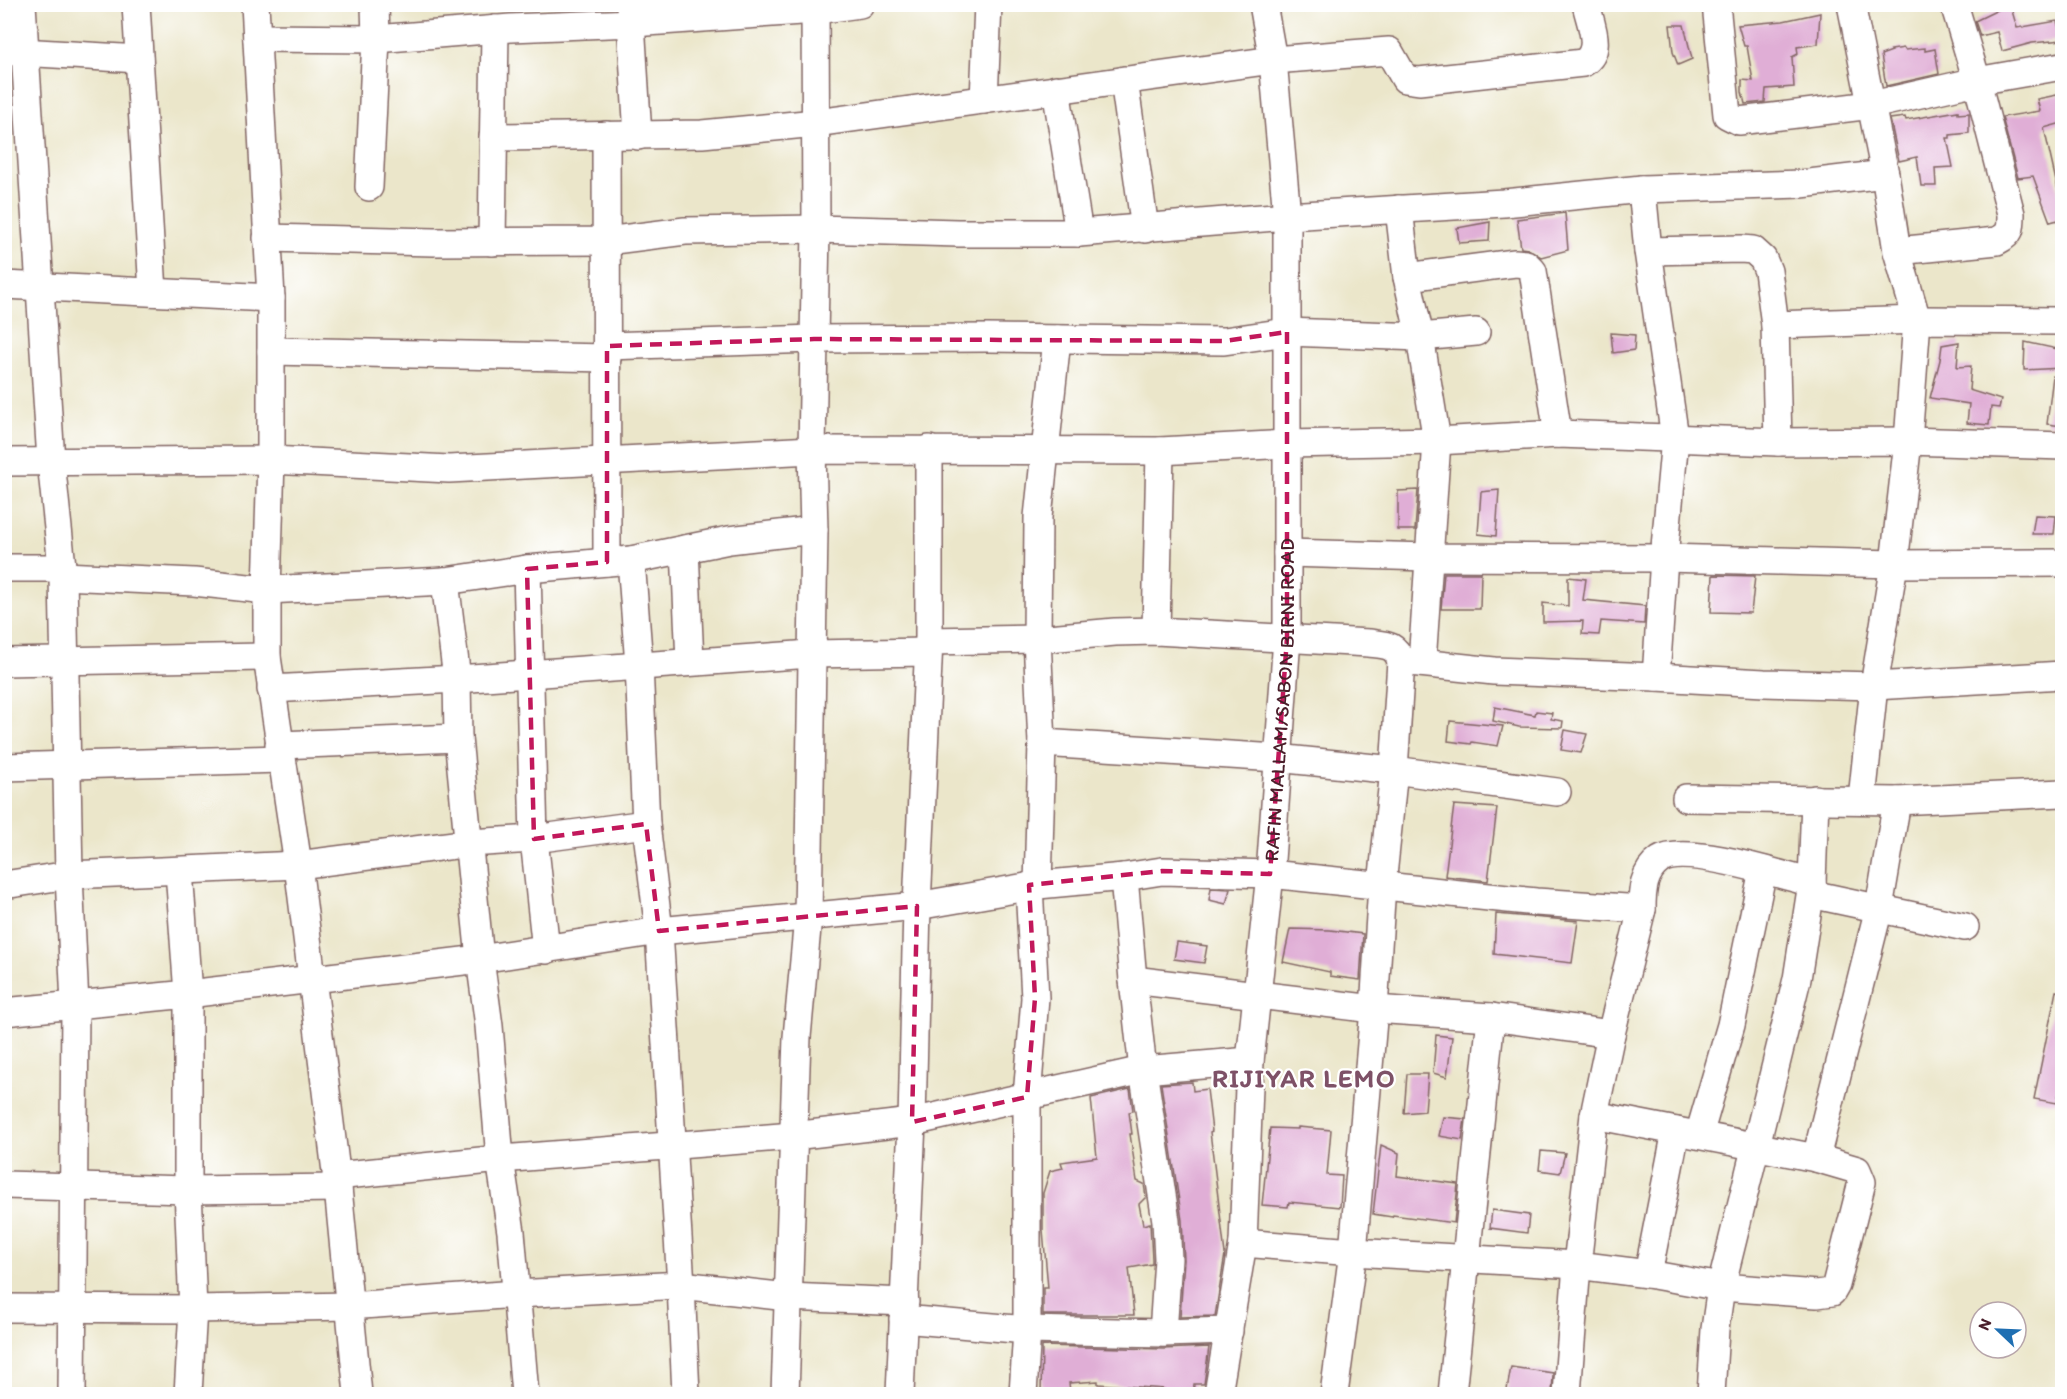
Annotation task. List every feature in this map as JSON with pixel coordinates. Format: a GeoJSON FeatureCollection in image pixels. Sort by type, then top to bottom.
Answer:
{"type":"FeatureCollection","features":[{"type":"Feature","properties":{"kind":"street"},"geometry":{"type":"LineString","coordinates":[[22,4],[15,52],[40,286],[51,461],[63,572],[69,875],[75,1005],[72,1395]]}},
{"type":"Feature","properties":{"kind":"street"},"geometry":{"type":"LineString","coordinates":[[136,4],[153,292]]}},
{"type":"Feature","properties":{"kind":"street"},"geometry":{"type":"LineString","coordinates":[[255,4],[271,298],[271,460],[267,657],[298,865],[310,979],[337,1182],[358,1395]]}},
{"type":"Feature","properties":{"kind":"street"},"geometry":{"type":"LineString","coordinates":[[369,187],[376,39],[375,4]]}},
{"type":"Feature","properties":{"kind":"street"},"geometry":{"type":"LineString","coordinates":[[257,38],[376,39],[505,21],[860,4]]}},
{"type":"Feature","properties":{"kind":"street"},"geometry":{"type":"LineString","coordinates":[[984,100],[988,4]]}},
{"type":"Feature","properties":{"kind":"street","name":"RAFIN MALLAM/SABON BIRNI ROAD"},"geometry":{"type":"LineString","coordinates":[[1218,1395],[1243,1243],[1250,1061],[1270,874],[1287,638],[1287,216],[1273,60],[1263,4]]}},
{"type":"Feature","properties":{"kind":"street"},"geometry":{"type":"LineString","coordinates":[[493,137],[702,134],[816,123],[1056,88],[1273,60],[1389,51],[1405,79],[1419,81],[1583,63],[1590,59],[1595,48],[1586,4]]}},
{"type":"Feature","properties":{"kind":"street"},"geometry":{"type":"LineString","coordinates":[[1716,4],[1727,115],[1739,121],[1872,105],[1977,81],[2062,66]]}},
{"type":"Feature","properties":{"kind":"street"},"geometry":{"type":"LineString","coordinates":[[1851,4],[1885,174],[1897,251],[1917,320],[1908,441],[1893,564],[1874,686],[1862,799]]}},
{"type":"Feature","properties":{"kind":"street"},"geometry":{"type":"LineString","coordinates":[[1897,251],[1997,241],[2011,230],[2011,214],[1977,81],[1954,4]]}},
{"type":"Feature","properties":{"kind":"street"},"geometry":{"type":"LineString","coordinates":[[785,1395],[797,1037],[808,917],[814,530],[812,450],[816,229],[815,7]]}},
{"type":"Feature","properties":{"kind":"street"},"geometry":{"type":"LineString","coordinates":[[631,14],[638,136]]}},
{"type":"Feature","properties":{"kind":"street"},"geometry":{"type":"LineString","coordinates":[[492,242],[493,137],[505,21]]}},
{"type":"Feature","properties":{"kind":"street"},"geometry":{"type":"LineString","coordinates":[[15,52],[139,59]]}},
{"type":"Feature","properties":{"kind":"street"},"geometry":{"type":"LineString","coordinates":[[1125,80],[1145,229]]}},
{"type":"Feature","properties":{"kind":"street"},"geometry":{"type":"LineString","coordinates":[[1056,88],[1079,233]]}},
{"type":"Feature","properties":{"kind":"street"},"geometry":{"type":"LineString","coordinates":[[606,135],[607,460],[619,561],[639,665],[646,824],[659,931],[686,1395]]}},
{"type":"Feature","properties":{"kind":"street"},"geometry":{"type":"LineString","coordinates":[[267,238],[492,242],[606,241],[685,231],[816,229],[958,233],[1079,233],[1287,216],[1504,202],[1642,189],[1802,184],[1885,174]]}},
{"type":"Feature","properties":{"kind":"street"},"geometry":{"type":"LineString","coordinates":[[1642,189],[1648,251],[1675,438],[1656,677]]}},
{"type":"Feature","properties":{"kind":"street"},"geometry":{"type":"LineString","coordinates":[[1334,1395],[1353,1252],[1382,885],[1394,770],[1428,557],[1437,441],[1420,337],[1407,277],[1399,209]]}},
{"type":"Feature","properties":{"kind":"street"},"geometry":{"type":"LineString","coordinates":[[1648,251],[1754,250],[1763,259],[1768,271],[1774,325],[1778,442]]}},
{"type":"Feature","properties":{"kind":"street"},"geometry":{"type":"LineString","coordinates":[[1407,277],[1515,263],[1526,264],[1533,271],[1558,434]]}},
{"type":"Feature","properties":{"kind":"street"},"geometry":{"type":"LineString","coordinates":[[4,285],[271,298]]}},
{"type":"Feature","properties":{"kind":"street"},"geometry":{"type":"LineString","coordinates":[[1774,325],[1917,320],[2062,321]]}},
{"type":"Feature","properties":{"kind":"street"},"geometry":{"type":"LineString","coordinates":[[271,351],[607,352],[814,339],[1224,340],[1287,332],[1420,337],[1476,332]]}},
{"type":"Feature","properties":{"kind":"street"},"geometry":{"type":"LineString","coordinates":[[1023,1395],[1027,1330],[1027,1096],[1035,998],[1033,885],[1042,743],[1037,639],[1038,517],[1057,339]]}},
{"type":"Feature","properties":{"kind":"street"},"geometry":{"type":"LineString","coordinates":[[4,462],[271,460],[449,469],[812,450],[1160,451],[1287,444],[1437,441],[1558,434],[1778,442],[1908,441],[2062,446]]}},
{"type":"Feature","properties":{"kind":"street"},"geometry":{"type":"LineString","coordinates":[[900,1395],[928,646],[929,449]]}},
{"type":"Feature","properties":{"kind":"street"},"geometry":{"type":"LineString","coordinates":[[1156,632],[1160,451]]}},
{"type":"Feature","properties":{"kind":"street"},"geometry":{"type":"LineString","coordinates":[[4,568],[194,582],[267,590],[445,581],[527,569],[619,561],[729,540],[814,530]]}},
{"type":"Feature","properties":{"kind":"street"},"geometry":{"type":"LineString","coordinates":[[685,549],[690,662]]}},
{"type":"Feature","properties":{"kind":"street"},"geometry":{"type":"LineString","coordinates":[[1287,553],[1428,557],[1664,558],[1893,564],[2062,563]]}},
{"type":"Feature","properties":{"kind":"street"},"geometry":{"type":"LineString","coordinates":[[527,569],[534,839],[546,950]]}},
{"type":"Feature","properties":{"kind":"street"},"geometry":{"type":"LineString","coordinates":[[445,581],[457,679],[458,738],[489,1026],[500,1159],[511,1232],[525,1395]]}},
{"type":"Feature","properties":{"kind":"street"},"geometry":{"type":"LineString","coordinates":[[272,689],[457,679],[1115,632],[1287,638],[1390,646],[1412,662],[1494,671],[1874,686],[2062,675]]}},
{"type":"Feature","properties":{"kind":"street"},"geometry":{"type":"LineString","coordinates":[[4,662],[267,657]]}},
{"type":"Feature","properties":{"kind":"street"},"geometry":{"type":"LineString","coordinates":[[4,767],[280,752],[458,738]]}},
{"type":"Feature","properties":{"kind":"street"},"geometry":{"type":"LineString","coordinates":[[1042,743],[1277,758],[1394,770],[1557,792]]}},
{"type":"Feature","properties":{"kind":"street"},"geometry":{"type":"LineString","coordinates":[[1686,798],[1898,801],[2062,793]]}},
{"type":"Feature","properties":{"kind":"street"},"geometry":{"type":"LineString","coordinates":[[1711,1395],[1715,1329],[1721,1287],[1797,979],[1812,888],[1815,799]]}},
{"type":"Feature","properties":{"kind":"street"},"geometry":{"type":"LineString","coordinates":[[1816,1158],[1879,908],[1898,801]]}},
{"type":"Feature","properties":{"kind":"street"},"geometry":{"type":"LineString","coordinates":[[4,885],[69,875],[298,865],[646,824]]}},
{"type":"Feature","properties":{"kind":"street"},"geometry":{"type":"LineString","coordinates":[[1567,1395],[1577,1265],[1594,1115],[1611,1034],[1642,909],[1641,890],[1647,873],[1661,859],[1683,854],[1723,860],[1763,870],[1812,888],[1879,908],[1965,927]]}},
{"type":"Feature","properties":{"kind":"street"},"geometry":{"type":"LineString","coordinates":[[1648,1274],[1688,1133],[1731,1025],[1763,870]]}},
{"type":"Feature","properties":{"kind":"street"},"geometry":{"type":"LineString","coordinates":[[179,871],[188,993],[188,1190],[193,1309],[188,1395]]}},
{"type":"Feature","properties":{"kind":"street"},"geometry":{"type":"LineString","coordinates":[[4,1012],[480,959],[659,931],[917,906],[1033,885],[1124,877],[1162,871],[1270,874],[1536,902],[1642,909]]}},
{"type":"Feature","properties":{"kind":"street"},"geometry":{"type":"LineString","coordinates":[[1124,877],[1143,1070],[1166,1221],[1168,1259],[1163,1333]]}},
{"type":"Feature","properties":{"kind":"street"},"geometry":{"type":"LineString","coordinates":[[1133,980],[1374,1009],[1491,1017],[1611,1034]]}},
{"type":"Feature","properties":{"kind":"street"},"geometry":{"type":"LineString","coordinates":[[1452,1395],[1491,1017]]}},
{"type":"Feature","properties":{"kind":"street"},"geometry":{"type":"LineString","coordinates":[[4,1185],[188,1190],[337,1182],[500,1159],[793,1136],[912,1122],[1143,1070],[1250,1061]]}},
{"type":"Feature","properties":{"kind":"street"},"geometry":{"type":"LineString","coordinates":[[1243,1243],[1577,1265],[1648,1274],[1721,1287],[1817,1294],[1832,1292],[1836,1285],[1862,1182],[1857,1170],[1816,1158],[1594,1115]]}},
{"type":"Feature","properties":{"kind":"street"},"geometry":{"type":"LineString","coordinates":[[4,1308],[193,1309],[349,1306],[681,1285],[904,1310],[1027,1330],[1163,1333],[1229,1331]]}},
{"type":"Feature","properties":{"kind":"highlighted area"},"geometry":{"type":"Polygon","coordinates":[[[1287,332],[1287,638],[1270,874],[1162,871],[1029,885],[1035,998],[1027,1097],[912,1122],[917,906],[659,931],[646,824],[534,839],[527,569],[607,562],[607,346],[814,339],[1224,341],[1287,332]]]}},
{"type":"Feature","properties":{"kind":"building"},"geometry":{"type":"Polygon","coordinates":[[[2010,4],[2017,28],[2057,21],[2062,40],[2032,43],[2002,51],[1997,32],[1980,36],[1975,21],[2010,4]]]}},
{"type":"Feature","properties":{"kind":"building"},"geometry":{"type":"Polygon","coordinates":[[[1820,13],[1818,44],[1797,47],[1798,54],[1792,57],[1794,87],[1766,89],[1765,102],[1745,104],[1742,80],[1753,81],[1747,46],[1744,46],[1738,25],[1783,21],[1820,13]]]}},
{"type":"Feature","properties":{"kind":"building"},"geometry":{"type":"Polygon","coordinates":[[[1670,25],[1684,25],[1692,59],[1678,65],[1673,52],[1670,25]]]}},
{"type":"Feature","properties":{"kind":"building"},"geometry":{"type":"Polygon","coordinates":[[[1904,48],[1905,50],[1925,48],[1925,51],[1935,49],[1939,74],[1886,86],[1881,55],[1891,50],[1904,48]]]}},
{"type":"Feature","properties":{"kind":"building"},"geometry":{"type":"Polygon","coordinates":[[[2062,94],[2062,123],[2044,128],[2062,208],[2062,219],[2050,222],[2033,176],[2018,178],[2002,117],[2040,111],[2037,99],[2062,94]]]}},
{"type":"Feature","properties":{"kind":"building"},"geometry":{"type":"Polygon","coordinates":[[[1958,111],[1958,114],[1969,113],[1969,133],[1950,135],[1950,138],[1947,138],[1953,167],[1935,168],[1936,186],[1921,186],[1917,157],[1899,161],[1890,119],[1905,117],[1906,120],[1958,111]]]}},
{"type":"Feature","properties":{"kind":"building"},"geometry":{"type":"Polygon","coordinates":[[[1565,213],[1568,250],[1541,257],[1528,249],[1521,248],[1517,219],[1565,213]]]}},
{"type":"Feature","properties":{"kind":"building"},"geometry":{"type":"Polygon","coordinates":[[[1490,222],[1489,241],[1459,243],[1457,228],[1490,222]]]}},
{"type":"Feature","properties":{"kind":"building"},"geometry":{"type":"Polygon","coordinates":[[[1611,333],[1635,335],[1634,350],[1613,353],[1611,333]]]}},
{"type":"Feature","properties":{"kind":"building"},"geometry":{"type":"Polygon","coordinates":[[[1959,342],[1957,367],[1971,366],[1969,390],[2001,400],[1999,408],[1991,407],[1989,425],[1967,423],[1969,404],[1930,398],[1942,345],[1959,342]]]}},
{"type":"Feature","properties":{"kind":"building"},"geometry":{"type":"Polygon","coordinates":[[[2025,342],[2062,350],[2062,368],[2024,370],[2025,342]]]}},
{"type":"Feature","properties":{"kind":"building"},"geometry":{"type":"Polygon","coordinates":[[[2053,376],[2062,377],[2062,426],[2047,424],[2053,376]]]}},
{"type":"Feature","properties":{"kind":"building"},"geometry":{"type":"Polygon","coordinates":[[[1418,490],[1415,530],[1398,530],[1398,491],[1418,490]]]}},
{"type":"Feature","properties":{"kind":"building"},"geometry":{"type":"Polygon","coordinates":[[[1499,490],[1496,536],[1478,534],[1481,492],[1499,490]]]}},
{"type":"Feature","properties":{"kind":"building"},"geometry":{"type":"Polygon","coordinates":[[[2035,515],[2056,516],[2054,534],[2032,534],[2035,515]]]}},
{"type":"Feature","properties":{"kind":"building"},"geometry":{"type":"Polygon","coordinates":[[[1444,573],[1481,573],[1480,609],[1441,609],[1444,573]]]}},
{"type":"Feature","properties":{"kind":"building"},"geometry":{"type":"Polygon","coordinates":[[[1713,575],[1755,576],[1751,613],[1711,612],[1713,575]]]}},
{"type":"Feature","properties":{"kind":"building"},"geometry":{"type":"Polygon","coordinates":[[[1568,577],[1586,579],[1583,600],[1645,606],[1644,624],[1601,621],[1599,635],[1582,634],[1583,621],[1543,622],[1543,603],[1568,606],[1568,577]]]}},
{"type":"Feature","properties":{"kind":"building"},"geometry":{"type":"Polygon","coordinates":[[[1495,707],[1535,715],[1536,711],[1552,713],[1551,719],[1563,721],[1562,728],[1519,727],[1493,721],[1495,707]]]}},
{"type":"Feature","properties":{"kind":"building"},"geometry":{"type":"Polygon","coordinates":[[[1450,721],[1503,726],[1498,746],[1448,741],[1450,721]]]}},
{"type":"Feature","properties":{"kind":"building"},"geometry":{"type":"Polygon","coordinates":[[[1565,730],[1587,734],[1581,753],[1561,750],[1565,730]]]}},
{"type":"Feature","properties":{"kind":"building"},"geometry":{"type":"Polygon","coordinates":[[[1454,805],[1497,808],[1488,881],[1445,876],[1454,805]]]}},
{"type":"Feature","properties":{"kind":"building"},"geometry":{"type":"Polygon","coordinates":[[[1211,888],[1230,889],[1226,904],[1209,900],[1211,888]]]}},
{"type":"Feature","properties":{"kind":"building"},"geometry":{"type":"Polygon","coordinates":[[[1496,914],[1578,921],[1572,963],[1494,954],[1496,914]]]}},
{"type":"Feature","properties":{"kind":"building"},"geometry":{"type":"Polygon","coordinates":[[[1290,929],[1363,934],[1360,980],[1330,976],[1330,972],[1283,962],[1290,929]]]}},
{"type":"Feature","properties":{"kind":"building"},"geometry":{"type":"Polygon","coordinates":[[[1177,942],[1207,946],[1204,963],[1174,959],[1177,942]]]}},
{"type":"Feature","properties":{"kind":"building"},"geometry":{"type":"Polygon","coordinates":[[[2056,991],[2062,992],[2062,1077],[2057,1103],[2034,1099],[2056,991]]]}},
{"type":"Feature","properties":{"kind":"building"},"geometry":{"type":"Polygon","coordinates":[[[1436,1035],[1452,1037],[1447,1077],[1433,1073],[1436,1035]]]}},
{"type":"Feature","properties":{"kind":"building"},"geometry":{"type":"Polygon","coordinates":[[[1407,1074],[1428,1074],[1425,1111],[1404,1113],[1407,1074]]]}},
{"type":"Feature","properties":{"kind":"building"},"geometry":{"type":"Polygon","coordinates":[[[1192,1082],[1193,1091],[1207,1089],[1225,1254],[1215,1316],[1180,1317],[1184,1260],[1182,1220],[1161,1084],[1192,1082]]]}},
{"type":"Feature","properties":{"kind":"building"},"geometry":{"type":"Polygon","coordinates":[[[1130,1089],[1133,1111],[1129,1112],[1132,1134],[1130,1134],[1137,1181],[1144,1184],[1146,1197],[1139,1204],[1143,1225],[1150,1223],[1152,1259],[1152,1264],[1129,1268],[1134,1315],[1043,1315],[1043,1288],[1048,1288],[1043,1230],[1043,1193],[1050,1171],[1063,1168],[1061,1162],[1097,1157],[1091,1098],[1130,1089]]]}},
{"type":"Feature","properties":{"kind":"building"},"geometry":{"type":"Polygon","coordinates":[[[1443,1117],[1465,1119],[1462,1140],[1439,1136],[1443,1117]]]}},
{"type":"Feature","properties":{"kind":"building"},"geometry":{"type":"Polygon","coordinates":[[[1298,1127],[1331,1130],[1327,1175],[1342,1176],[1340,1207],[1289,1202],[1288,1207],[1262,1205],[1270,1128],[1298,1129],[1298,1127]]]}},
{"type":"Feature","properties":{"kind":"building"},"geometry":{"type":"Polygon","coordinates":[[[1381,1145],[1399,1153],[1397,1176],[1458,1184],[1454,1223],[1373,1214],[1381,1145]]]}},
{"type":"Feature","properties":{"kind":"building"},"geometry":{"type":"Polygon","coordinates":[[[1541,1151],[1565,1153],[1560,1173],[1539,1170],[1541,1151]]]}},
{"type":"Feature","properties":{"kind":"building"},"geometry":{"type":"Polygon","coordinates":[[[1492,1210],[1529,1215],[1527,1233],[1490,1228],[1492,1210]]]}},
{"type":"Feature","properties":{"kind":"building"},"geometry":{"type":"Polygon","coordinates":[[[1042,1346],[1163,1349],[1209,1347],[1204,1384],[1194,1384],[1193,1395],[1164,1395],[1164,1389],[1098,1384],[1098,1381],[1069,1383],[1070,1391],[1041,1393],[1042,1346]]]}},
{"type":"Feature","properties":{"kind":"building"},"geometry":{"type":"Polygon","coordinates":[[[1511,1367],[1553,1373],[1552,1395],[1506,1395],[1511,1367]]]}},
{"type":"Feature","properties":{"kind":"district","name":"RIJIYAR LEMO"},"geometry":{"type":"Point","coordinates":[1304,1078]}}]}
